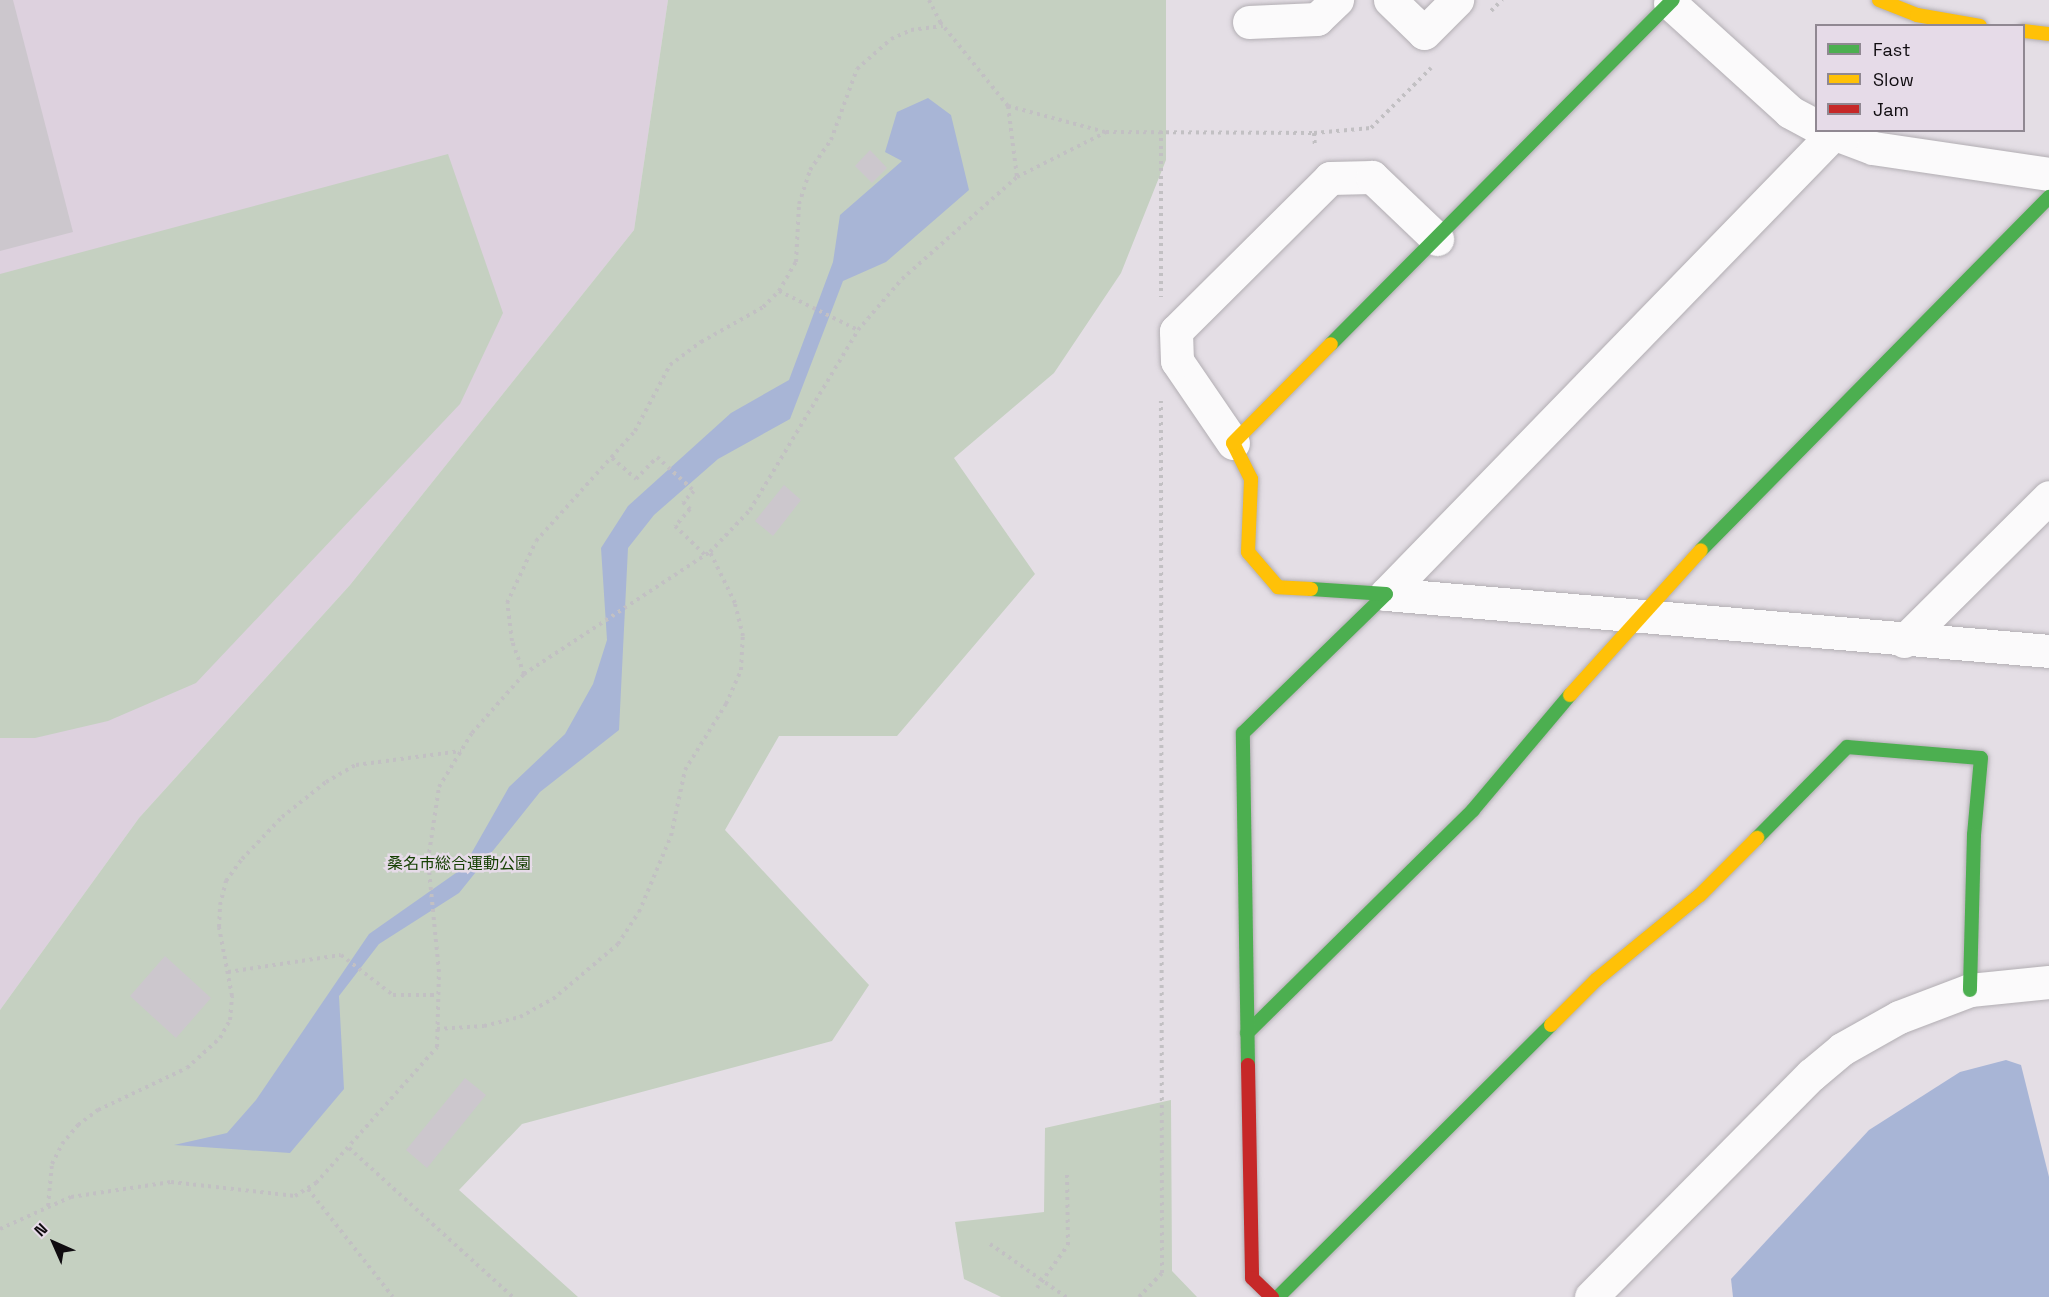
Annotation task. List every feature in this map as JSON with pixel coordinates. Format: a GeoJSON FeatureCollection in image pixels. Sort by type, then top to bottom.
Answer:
{"type":"FeatureCollection","features":[{"type":"Feature","properties":{"kind":"street"},"geometry":{"type":"LineString","coordinates":[[1249,22],[1317,19],[1337,0]]}},
{"type":"Feature","properties":{"kind":"street"},"geometry":{"type":"LineString","coordinates":[[1390,0],[1424,33],[1457,0]]}},
{"type":"Feature","properties":{"kind":"street"},"geometry":{"type":"LineString","coordinates":[[1880,0],[1917,15],[1969,24]]}},
{"type":"Feature","properties":{"kind":"street"},"geometry":{"type":"LineString","coordinates":[[1233,443],[1672,2],[1790,112],[1815,125]]}},
{"type":"Feature","properties":{"kind":"street"},"geometry":{"type":"LineString","coordinates":[[2025,31],[2049,34]]}},
{"type":"Feature","properties":{"kind":"street"},"geometry":{"type":"LineString","coordinates":[[1272,1297],[1252,1278],[1243,733],[1386,594],[1822,132]]}},
{"type":"Feature","properties":{"kind":"street"},"geometry":{"type":"LineString","coordinates":[[1829,132],[1873,148],[2049,174]]}},
{"type":"Feature","properties":{"kind":"street"},"geometry":{"type":"LineString","coordinates":[[1437,239],[1372,177],[1330,178],[1176,331],[1177,361],[1233,443],[1251,478],[1248,552],[1278,587],[1639,615],[1904,641],[2049,651]]}},
{"type":"Feature","properties":{"kind":"street"},"geometry":{"type":"LineString","coordinates":[[1247,1033],[1473,810],[1639,615],[1827,418],[2049,197]]}},
{"type":"Feature","properties":{"kind":"street"},"geometry":{"type":"LineString","coordinates":[[1904,641],[2049,497]]}},
{"type":"Feature","properties":{"kind":"street"},"geometry":{"type":"LineString","coordinates":[[1278,1297],[1596,980],[1700,894],[1847,747],[1981,758],[1974,835],[1971,990]]}},
{"type":"Feature","properties":{"kind":"street"},"geometry":{"type":"LineString","coordinates":[[1591,1297],[1811,1075],[1842,1049],[1899,1017],[1971,990],[2049,982]]}},
{"type":"Feature","properties":{"kind":"path"},"geometry":{"type":"LineString","coordinates":[[929,0],[943,26],[1008,106],[1017,177]]}},
{"type":"Feature","properties":{"kind":"path"},"geometry":{"type":"LineString","coordinates":[[1486,15],[1502,0]]}},
{"type":"Feature","properties":{"kind":"path"},"geometry":{"type":"LineString","coordinates":[[524,674],[507,621],[512,586],[550,522],[635,431],[670,366],[701,342],[763,308],[779,291],[796,262],[799,204],[810,170],[831,140],[857,69],[891,39],[911,30],[943,26]]}},
{"type":"Feature","properties":{"kind":"path"},"geometry":{"type":"LineString","coordinates":[[1008,106],[1106,132],[1314,133],[1371,128],[1439,60]]}},
{"type":"Feature","properties":{"kind":"path"},"geometry":{"type":"LineString","coordinates":[[1161,131],[1161,309]]}},
{"type":"Feature","properties":{"kind":"path"},"geometry":{"type":"LineString","coordinates":[[0,1229],[71,1197],[171,1182],[295,1196],[308,1189],[349,1148],[436,1047],[437,995],[428,860],[439,787],[472,733],[524,674],[707,553],[750,510],[858,330],[902,279],[1017,177],[1106,132]]}},
{"type":"Feature","properties":{"kind":"path"},"geometry":{"type":"LineString","coordinates":[[779,291],[858,330]]}},
{"type":"Feature","properties":{"kind":"path"},"geometry":{"type":"LineString","coordinates":[[1139,1297],[1162,1273],[1161,393]]}},
{"type":"Feature","properties":{"kind":"path"},"geometry":{"type":"LineString","coordinates":[[437,1029],[484,1026],[520,1017],[554,999],[618,944],[639,912],[671,837],[686,770],[726,704],[741,670],[743,636],[735,603],[707,553],[675,526],[690,509],[683,502],[694,491],[657,457],[636,479],[612,458]]}},
{"type":"Feature","properties":{"kind":"path"},"geometry":{"type":"LineString","coordinates":[[48,1206],[52,1164],[62,1144],[78,1125],[98,1110],[187,1068],[220,1038],[230,1020],[232,996],[219,927],[226,880],[282,817],[326,782],[357,765],[461,751]]}},
{"type":"Feature","properties":{"kind":"path"},"geometry":{"type":"LineString","coordinates":[[228,972],[341,955],[364,975],[393,995],[437,995]]}},
{"type":"Feature","properties":{"kind":"path"},"geometry":{"type":"LineString","coordinates":[[349,1148],[513,1297]]}},
{"type":"Feature","properties":{"kind":"path"},"geometry":{"type":"LineString","coordinates":[[1037,1288],[1068,1245],[1067,1175]]}},
{"type":"Feature","properties":{"kind":"path"},"geometry":{"type":"LineString","coordinates":[[308,1189],[393,1297]]}},
{"type":"Feature","properties":{"kind":"path"},"geometry":{"type":"LineString","coordinates":[[990,1244],[1066,1297]]}},
{"type":"Feature","properties":{"kind":"shaded area"},"geometry":{"type":"Polygon","coordinates":[[[0,0],[668,0],[634,230],[350,585],[139,818],[0,1010],[0,0]]]}},
{"type":"Feature","properties":{"kind":"green space","name":"桑名市総合運動公園"},"geometry":{"type":"Polygon","coordinates":[[[668,0],[1166,0],[1166,160],[1121,273],[1054,373],[954,458],[1035,574],[897,736],[779,736],[725,830],[869,985],[832,1041],[522,1124],[459,1190],[578,1297],[0,1297],[0,1010],[139,818],[350,585],[634,230],[668,0]]]}},
{"type":"Feature","properties":{"kind":"green space"},"geometry":{"type":"Polygon","coordinates":[[[448,154],[503,313],[460,404],[196,683],[108,721],[35,738],[0,738],[0,274],[448,154]]]}},
{"type":"Feature","properties":{"kind":"green space"},"geometry":{"type":"Polygon","coordinates":[[[1171,1100],[1172,1271],[1197,1297],[1001,1297],[964,1279],[955,1222],[1044,1212],[1045,1128],[1171,1100]]]}},
{"type":"Feature","properties":{"kind":"water"},"geometry":{"type":"Polygon","coordinates":[[[928,98],[951,115],[969,190],[886,262],[843,281],[790,419],[718,459],[654,515],[628,548],[619,730],[540,792],[459,893],[379,944],[339,996],[344,1089],[290,1153],[174,1145],[227,1133],[256,1100],[369,934],[463,868],[509,787],[565,734],[593,684],[607,640],[601,548],[628,506],[731,413],[789,380],[833,262],[840,215],[902,161],[885,152],[897,112],[928,98]]]}},
{"type":"Feature","properties":{"kind":"water"},"geometry":{"type":"Polygon","coordinates":[[[2006,1060],[2021,1065],[2049,1177],[2049,1297],[1733,1297],[1731,1279],[1869,1130],[1960,1072],[2006,1060]]]}},
{"type":"Feature","properties":{"kind":"building"},"geometry":{"type":"Polygon","coordinates":[[[0,0],[13,0],[73,232],[0,251],[0,0]]]}},
{"type":"Feature","properties":{"kind":"building"},"geometry":{"type":"Polygon","coordinates":[[[870,150],[887,168],[872,183],[855,166],[870,150]]]}},
{"type":"Feature","properties":{"kind":"building"},"geometry":{"type":"Polygon","coordinates":[[[784,485],[801,500],[773,536],[755,521],[784,485]]]}},
{"type":"Feature","properties":{"kind":"building"},"geometry":{"type":"Polygon","coordinates":[[[165,956],[211,998],[176,1038],[130,996],[165,956]]]}},
{"type":"Feature","properties":{"kind":"building"},"geometry":{"type":"Polygon","coordinates":[[[465,1078],[486,1095],[427,1168],[406,1150],[465,1078]]]}},
{"type":"Feature","properties":{"kind":"traffic: fast"},"geometry":{"type":"LineString","coordinates":[[1331,344],[1673,0]]}},
{"type":"Feature","properties":{"kind":"traffic: fast"},"geometry":{"type":"LineString","coordinates":[[1701,550],[2049,197]]}},
{"type":"Feature","properties":{"kind":"traffic: fast"},"geometry":{"type":"LineString","coordinates":[[1248,1065],[1243,733],[1386,594],[1311,589]]}},
{"type":"Feature","properties":{"kind":"traffic: fast"},"geometry":{"type":"LineString","coordinates":[[1247,1033],[1473,810],[1570,695]]}},
{"type":"Feature","properties":{"kind":"traffic: fast"},"geometry":{"type":"LineString","coordinates":[[1757,838],[1847,747],[1981,758],[1974,835],[1970,990]]}},
{"type":"Feature","properties":{"kind":"traffic: fast"},"geometry":{"type":"LineString","coordinates":[[1278,1297],[1551,1025]]}},
{"type":"Feature","properties":{"kind":"traffic: slow"},"geometry":{"type":"LineString","coordinates":[[1879,0],[1917,15],[1969,24]]}},
{"type":"Feature","properties":{"kind":"traffic: slow"},"geometry":{"type":"LineString","coordinates":[[2025,31],[2049,34]]}},
{"type":"Feature","properties":{"kind":"traffic: slow"},"geometry":{"type":"LineString","coordinates":[[1311,589],[1278,587],[1248,552],[1251,479],[1233,443],[1331,344]]}},
{"type":"Feature","properties":{"kind":"traffic: slow"},"geometry":{"type":"LineString","coordinates":[[1570,695],[1701,550]]}},
{"type":"Feature","properties":{"kind":"traffic: slow"},"geometry":{"type":"LineString","coordinates":[[1551,1025],[1596,980],[1700,895],[1757,838]]}},
{"type":"Feature","properties":{"kind":"traffic: jam"},"geometry":{"type":"LineString","coordinates":[[1248,1065],[1252,1278],[1272,1297]]}}]}
